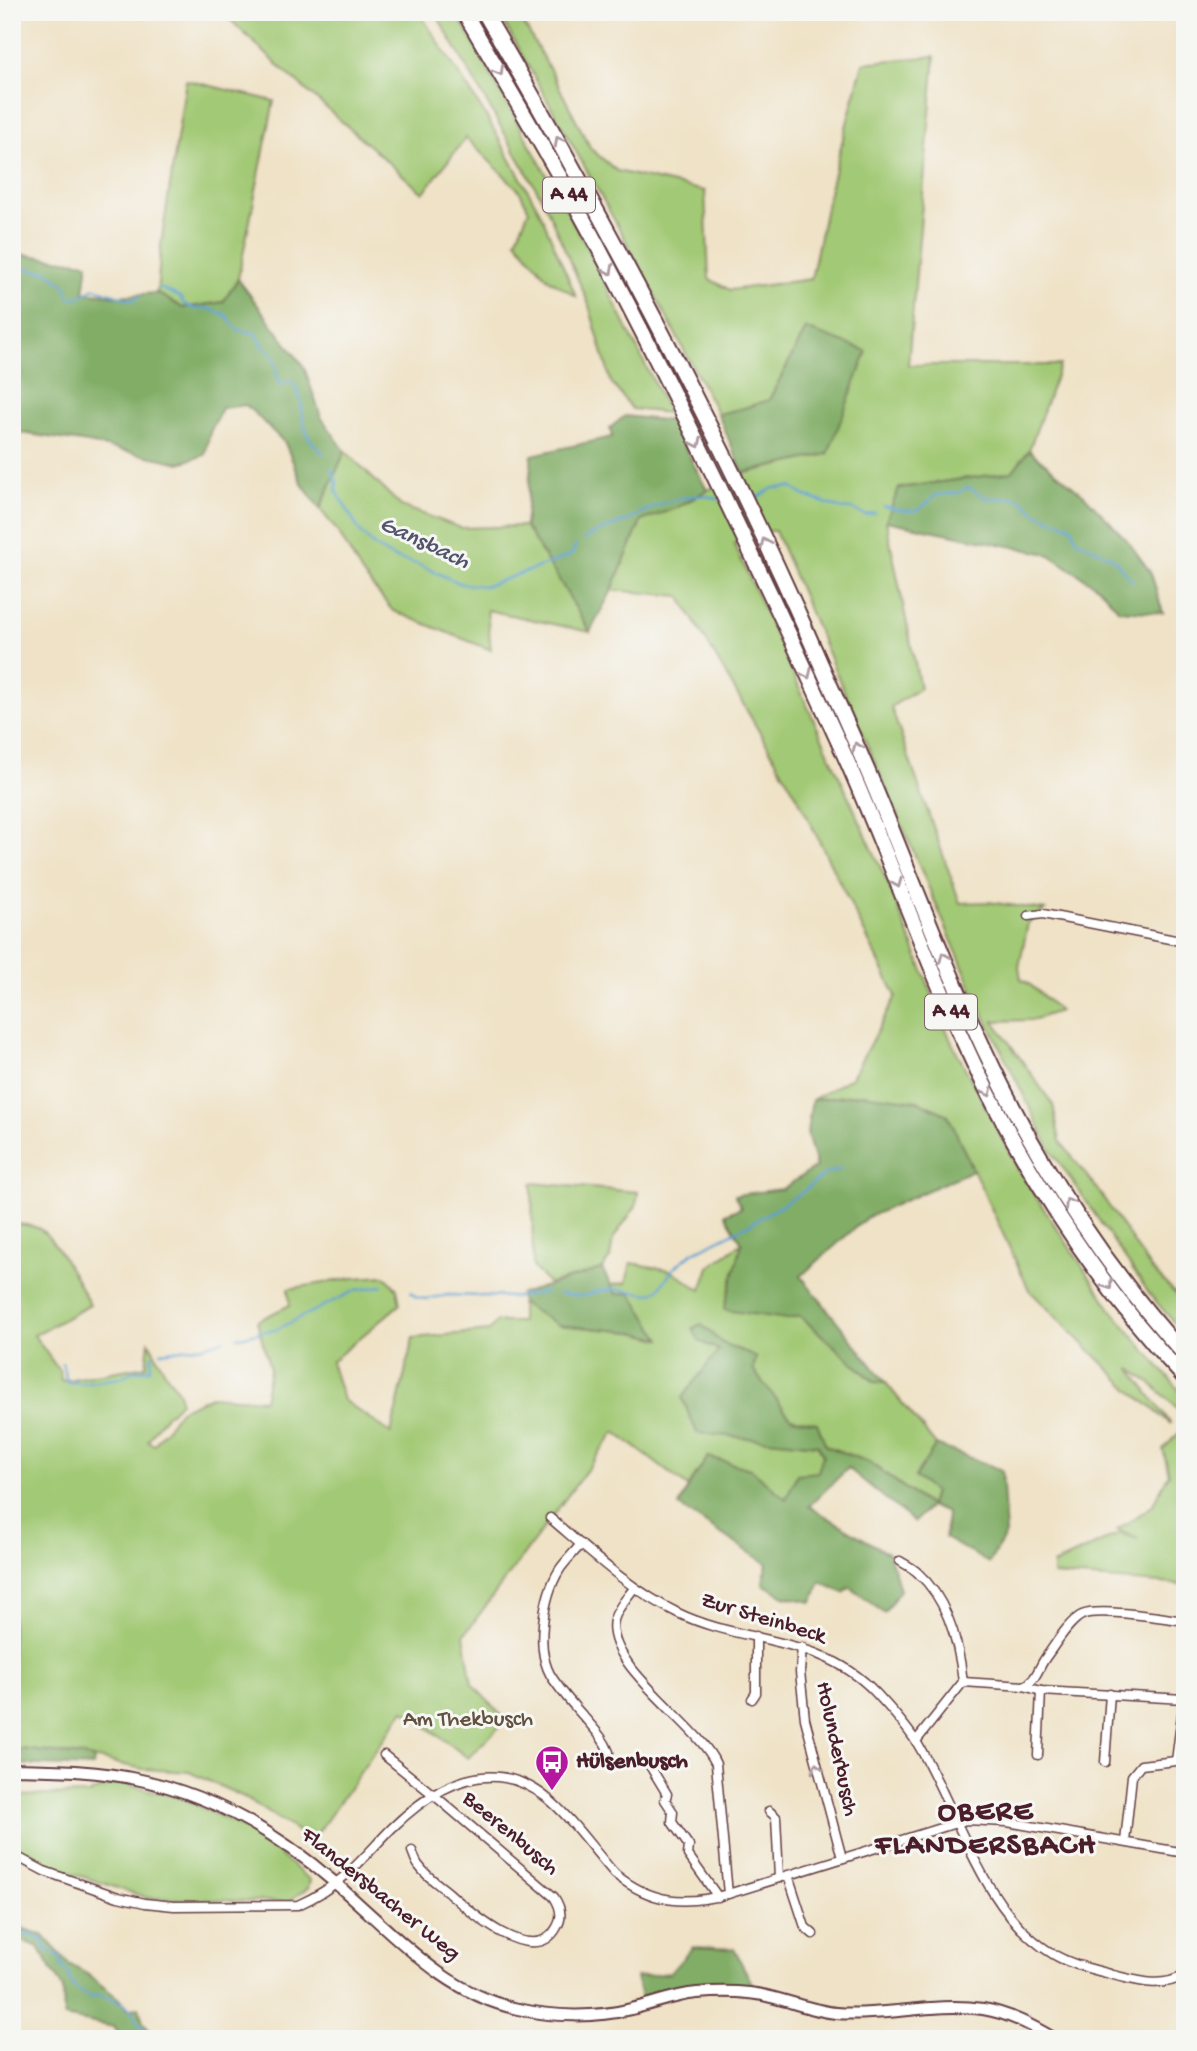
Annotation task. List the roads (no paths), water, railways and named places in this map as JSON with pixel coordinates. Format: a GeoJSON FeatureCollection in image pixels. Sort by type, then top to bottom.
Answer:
{"type":"FeatureCollection","features":[{"type":"Feature","properties":{"kind":"highway","name":"A 44"},"geometry":{"type":"LineString","coordinates":[[464,12],[588,228],[667,382],[779,612],[867,807],[961,1036],[994,1104],[1027,1163],[1074,1237],[1161,1353],[1185,1378]]}},
{"type":"Feature","properties":{"kind":"highway","name":"A 44"},"geometry":{"type":"LineString","coordinates":[[484,12],[563,147],[683,374],[794,605],[870,777],[975,1029],[1008,1097],[1041,1158],[1085,1228],[1132,1294],[1185,1355]]}},
{"type":"Feature","properties":{"kind":"main road","name":"Flandersbacher Weg"},"geometry":{"type":"LineString","coordinates":[[12,1769],[64,1770],[135,1778],[189,1793],[220,1807],[269,1833],[336,1883],[398,1941],[435,1971],[484,1997],[519,2010],[557,2014],[606,2013],[629,2010],[685,1994],[734,1993],[774,1997],[838,2013],[980,2008],[1015,2018],[1055,2039]]}},
{"type":"Feature","properties":{"kind":"street"},"geometry":{"type":"LineString","coordinates":[[1028,916],[1043,914],[1185,942]]}},
{"type":"Feature","properties":{"kind":"street","name":"Zur Steinbeck"},"geometry":{"type":"LineString","coordinates":[[550,1518],[635,1588],[677,1612],[696,1621],[802,1647],[843,1666],[861,1679],[916,1741],[1001,1906],[1020,1929],[1043,1948],[1091,1969],[1147,1983],[1173,1981],[1185,1975]]}},
{"type":"Feature","properties":{"kind":"street"},"geometry":{"type":"LineString","coordinates":[[582,1544],[560,1570],[549,1593],[543,1635],[544,1658],[555,1682],[604,1739],[609,1752]]}},
{"type":"Feature","properties":{"kind":"street"},"geometry":{"type":"LineString","coordinates":[[900,1561],[918,1573],[942,1604],[963,1682]]}},
{"type":"Feature","properties":{"kind":"street"},"geometry":{"type":"LineString","coordinates":[[635,1588],[615,1618],[614,1638],[623,1656],[652,1691],[706,1746],[716,1764],[728,1894]]}},
{"type":"Feature","properties":{"kind":"street"},"geometry":{"type":"LineString","coordinates":[[1024,1686],[1035,1679],[1045,1659],[1070,1626],[1084,1614],[1114,1613],[1185,1621]]}},
{"type":"Feature","properties":{"kind":"street"},"geometry":{"type":"LineString","coordinates":[[752,1699],[756,1693],[756,1636]]}},
{"type":"Feature","properties":{"kind":"street","name":"Holunderbusch"},"geometry":{"type":"LineString","coordinates":[[802,1647],[800,1672],[805,1719],[842,1858]]}},
{"type":"Feature","properties":{"kind":"street"},"geometry":{"type":"LineString","coordinates":[[963,1682],[1024,1686],[1041,1691],[1184,1696]]}},
{"type":"Feature","properties":{"kind":"street"},"geometry":{"type":"LineString","coordinates":[[916,1741],[963,1682]]}},
{"type":"Feature","properties":{"kind":"street"},"geometry":{"type":"LineString","coordinates":[[1125,1842],[1132,1776],[1141,1765],[1176,1761],[1185,1684]]}},
{"type":"Feature","properties":{"kind":"street"},"geometry":{"type":"LineString","coordinates":[[1038,1755],[1041,1691]]}},
{"type":"Feature","properties":{"kind":"street"},"geometry":{"type":"LineString","coordinates":[[1105,1762],[1110,1694]]}},
{"type":"Feature","properties":{"kind":"street"},"geometry":{"type":"LineString","coordinates":[[384,1755],[434,1794]]}},
{"type":"Feature","properties":{"kind":"street"},"geometry":{"type":"LineString","coordinates":[[650,1766],[667,1794],[665,1800],[673,1812],[672,1822],[689,1846],[688,1855],[718,1897]]}},
{"type":"Feature","properties":{"kind":"street"},"geometry":{"type":"LineString","coordinates":[[12,1854],[44,1871],[118,1898],[145,1903],[174,1906],[298,1905],[336,1883],[403,1818],[434,1794],[462,1781],[491,1775],[518,1781],[555,1805],[615,1874],[638,1891],[679,1902],[718,1897],[956,1822],[973,1819],[1007,1822],[1185,1853]]}},
{"type":"Feature","properties":{"kind":"street","name":"Beerenbusch"},"geometry":{"type":"LineString","coordinates":[[412,1852],[418,1866],[499,1932],[524,1942],[538,1943],[551,1936],[561,1920],[554,1897],[434,1794]]}},
{"type":"Feature","properties":{"kind":"street"},"geometry":{"type":"LineString","coordinates":[[769,1811],[776,1817],[783,1876],[805,1927],[813,1934]]}},
{"type":"Feature","properties":{"kind":"waterway","name":"Gansbach"},"geometry":{"type":"LineString","coordinates":[[12,268],[47,271],[67,287],[69,297],[75,299],[95,288],[132,300],[140,297]]}},
{"type":"Feature","properties":{"kind":"waterway","name":"Gansbach"},"geometry":{"type":"LineString","coordinates":[[160,288],[180,297],[184,304],[195,309],[206,308],[226,315],[238,330],[255,333],[265,348],[274,355],[279,384],[292,382],[296,387],[307,434],[323,453]]}},
{"type":"Feature","properties":{"kind":"waterway","name":"Gansbach"},"geometry":{"type":"LineString","coordinates":[[332,469],[337,483],[336,490],[360,532],[374,546],[392,557],[417,564],[462,584],[486,586],[570,556],[576,546]]}},
{"type":"Feature","properties":{"kind":"waterway","name":"Gansbach"},"geometry":{"type":"LineString","coordinates":[[752,501],[773,488],[791,487],[803,495],[839,508],[852,509],[865,515],[875,513]]}},
{"type":"Feature","properties":{"kind":"waterway","name":"Gansbach"},"geometry":{"type":"LineString","coordinates":[[884,507],[917,510],[935,495],[957,493],[968,487],[986,498],[1018,498],[1038,514],[1071,526],[1077,540],[1113,558],[1132,581]]}},
{"type":"Feature","properties":{"kind":"waterway","name":"Gansbach"},"geometry":{"type":"LineString","coordinates":[[583,540],[665,502],[694,496],[720,500]]}},
{"type":"Feature","properties":{"kind":"waterway"},"geometry":{"type":"LineString","coordinates":[[559,1294],[583,1296],[616,1289],[650,1294],[658,1290],[675,1267],[692,1253],[752,1223],[801,1193],[825,1174],[841,1169]]}},
{"type":"Feature","properties":{"kind":"waterway"},"geometry":{"type":"LineString","coordinates":[[237,1337],[275,1330],[356,1290],[382,1286]]}},
{"type":"Feature","properties":{"kind":"waterway"},"geometry":{"type":"LineString","coordinates":[[411,1292],[416,1297],[425,1299],[448,1295],[516,1297],[546,1292]]}},
{"type":"Feature","properties":{"kind":"waterway"},"geometry":{"type":"LineString","coordinates":[[161,1352],[223,1340]]}},
{"type":"Feature","properties":{"kind":"waterway"},"geometry":{"type":"LineString","coordinates":[[62,1363],[67,1382],[81,1383],[120,1378],[133,1371],[150,1369],[152,1355]]}},
{"type":"Feature","properties":{"kind":"waterway"},"geometry":{"type":"LineString","coordinates":[[12,1932],[21,1930],[43,1940],[46,1949],[61,1958],[62,1967],[68,1972],[76,1988],[91,1998],[96,1995],[126,2006],[136,2021],[156,2039]]}},
{"type":"Feature","properties":{"kind":"place","name":"Hülsenbusch"},"geometry":{"type":"Point","coordinates":[552,1792]}},
{"type":"Feature","properties":{"kind":"district","name":"OBERE FLANDERSBACH"},"geometry":{"type":"Point","coordinates":[986,1830]}},
{"type":"Feature","properties":{"kind":"park label","name":"Am Thekbusch"},"geometry":{"type":"Point","coordinates":[468,1720]}}]}
